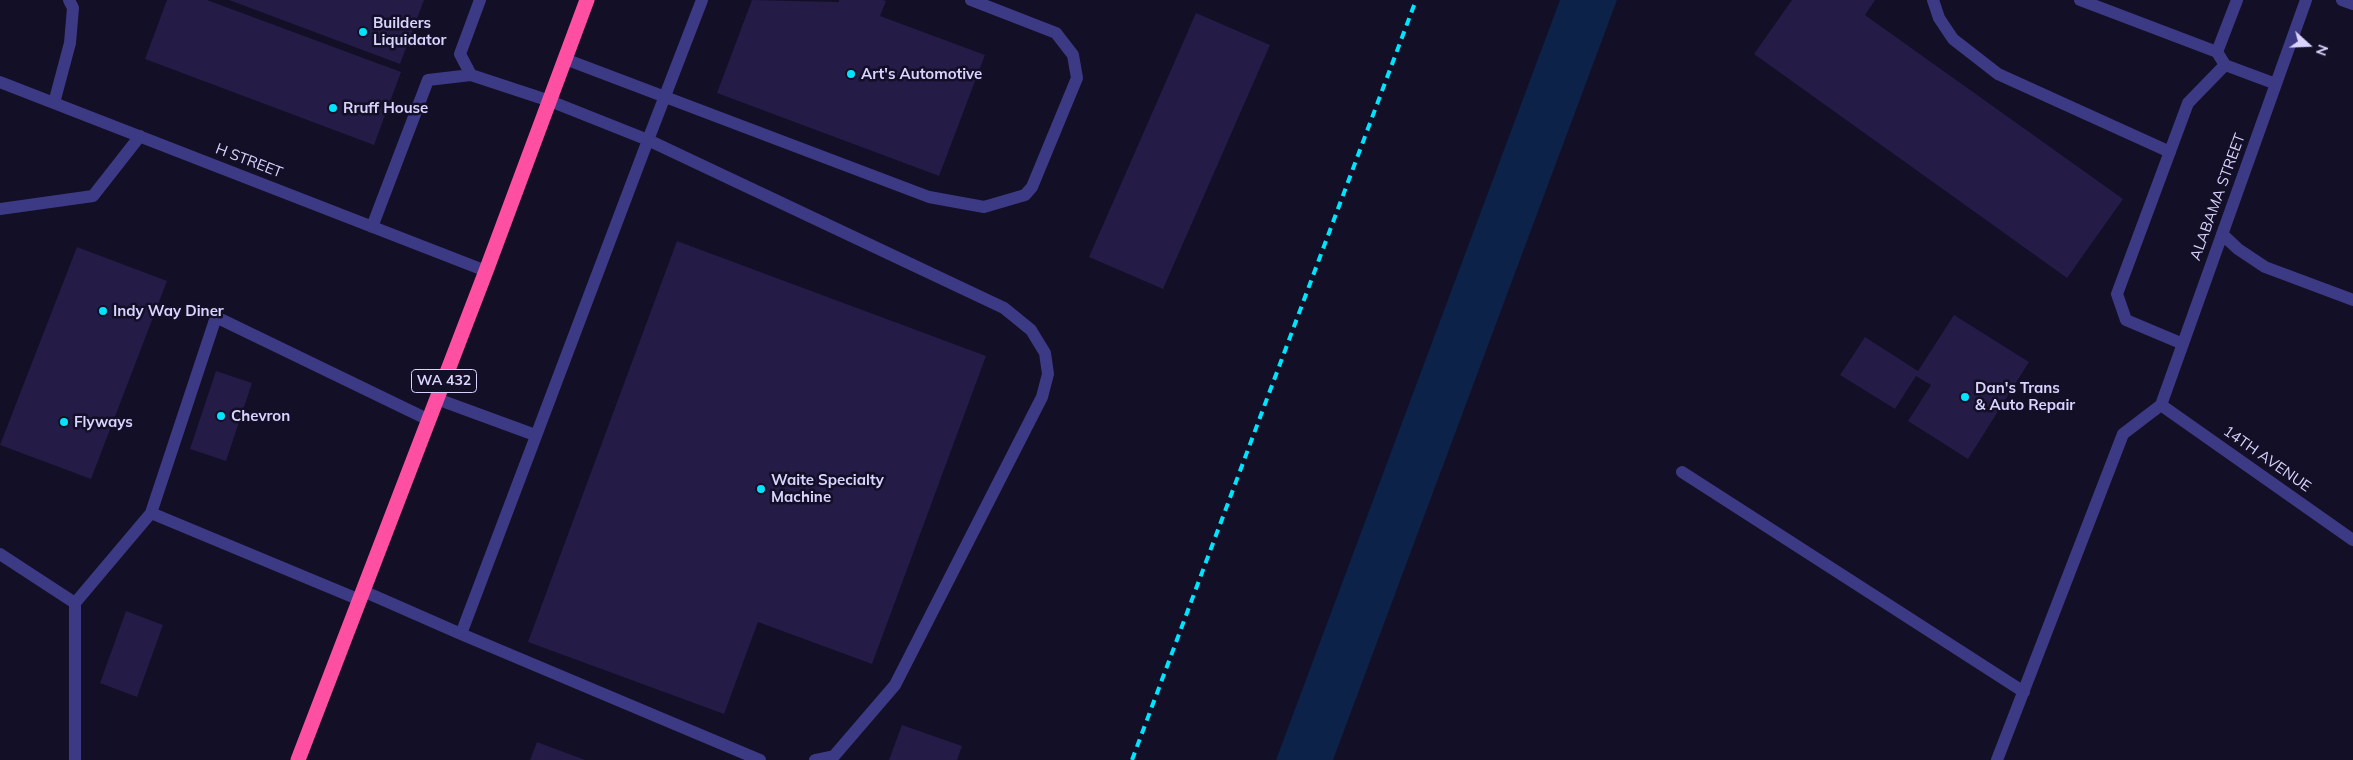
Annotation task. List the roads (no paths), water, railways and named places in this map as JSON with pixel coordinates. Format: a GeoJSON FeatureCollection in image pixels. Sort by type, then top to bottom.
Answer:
{"type":"FeatureCollection","features":[{"type":"Feature","properties":{"kind":"highway","name":"WA 432"},"geometry":{"type":"LineString","coordinates":[[298,760],[486,271],[587,0]]}},
{"type":"Feature","properties":{"kind":"street"},"geometry":{"type":"LineString","coordinates":[[54,103],[70,43],[73,8],[69,0]]}},
{"type":"Feature","properties":{"kind":"street"},"geometry":{"type":"LineString","coordinates":[[471,75],[460,54],[480,0]]}},
{"type":"Feature","properties":{"kind":"street"},"geometry":{"type":"LineString","coordinates":[[461,634],[535,435],[702,0]]}},
{"type":"Feature","properties":{"kind":"street"},"geometry":{"type":"LineString","coordinates":[[565,59],[929,198],[984,207],[1025,195],[1032,187],[1077,78],[1072,55],[1056,33],[971,0]]}},
{"type":"Feature","properties":{"kind":"street"},"geometry":{"type":"LineString","coordinates":[[1932,0],[1939,18],[1953,39],[1998,74],[2170,152]]}},
{"type":"Feature","properties":{"kind":"street"},"geometry":{"type":"LineString","coordinates":[[2080,0],[2217,52],[2225,65],[2276,84]]}},
{"type":"Feature","properties":{"kind":"street"},"geometry":{"type":"LineString","coordinates":[[2217,52],[2237,0]]}},
{"type":"Feature","properties":{"kind":"street","name":"ALABAMA STREET"},"geometry":{"type":"LineString","coordinates":[[2161,405],[2306,0]]}},
{"type":"Feature","properties":{"kind":"street"},"geometry":{"type":"LineString","coordinates":[[2342,0],[2353,4]]}},
{"type":"Feature","properties":{"kind":"street"},"geometry":{"type":"LineString","coordinates":[[2183,344],[2126,320],[2117,294],[2188,102],[2225,65]]}},
{"type":"Feature","properties":{"kind":"street"},"geometry":{"type":"LineString","coordinates":[[372,227],[428,80],[471,75],[550,101],[648,140],[1004,308],[1031,330],[1045,353],[1048,374],[1042,396],[895,686],[834,756],[815,760]]}},
{"type":"Feature","properties":{"kind":"street","name":"H STREET"},"geometry":{"type":"LineString","coordinates":[[0,82],[486,271]]}},
{"type":"Feature","properties":{"kind":"street"},"geometry":{"type":"LineString","coordinates":[[0,209],[93,196],[140,136]]}},
{"type":"Feature","properties":{"kind":"street"},"geometry":{"type":"LineString","coordinates":[[2222,234],[2238,249],[2265,267],[2353,300]]}},
{"type":"Feature","properties":{"kind":"street"},"geometry":{"type":"LineString","coordinates":[[75,760],[75,603],[151,513],[216,317],[429,420]]}},
{"type":"Feature","properties":{"kind":"street"},"geometry":{"type":"LineString","coordinates":[[437,399],[535,435]]}},
{"type":"Feature","properties":{"kind":"street"},"geometry":{"type":"LineString","coordinates":[[1997,760],[2123,434],[2161,405]]}},
{"type":"Feature","properties":{"kind":"street","name":"14TH AVENUE"},"geometry":{"type":"LineString","coordinates":[[2161,405],[2353,540]]}},
{"type":"Feature","properties":{"kind":"street"},"geometry":{"type":"LineString","coordinates":[[1682,472],[2024,692]]}},
{"type":"Feature","properties":{"kind":"street"},"geometry":{"type":"LineString","coordinates":[[151,513],[461,634],[760,760]]}},
{"type":"Feature","properties":{"kind":"street"},"geometry":{"type":"LineString","coordinates":[[0,554],[75,603]]}},
{"type":"Feature","properties":{"kind":"water"},"geometry":{"type":"Polygon","coordinates":[[[1560,0],[1617,0],[1333,760],[1276,760],[1560,0]]]}},
{"type":"Feature","properties":{"kind":"railway"},"geometry":{"type":"LineString","coordinates":[[1132,760],[1416,0]]}},
{"type":"Feature","properties":{"kind":"place","name":"Builders Liquidator"},"geometry":{"type":"Point","coordinates":[363,32]}},
{"type":"Feature","properties":{"kind":"place","name":"Art's Automotive"},"geometry":{"type":"Point","coordinates":[851,74]}},
{"type":"Feature","properties":{"kind":"place","name":"Rruff House"},"geometry":{"type":"Point","coordinates":[333,108]}},
{"type":"Feature","properties":{"kind":"place","name":"Indy Way Diner"},"geometry":{"type":"Point","coordinates":[103,311]}},
{"type":"Feature","properties":{"kind":"place","name":"Dan's Trans & Auto Repair"},"geometry":{"type":"Point","coordinates":[1965,397]}},
{"type":"Feature","properties":{"kind":"place","name":"Chevron"},"geometry":{"type":"Point","coordinates":[221,416]}},
{"type":"Feature","properties":{"kind":"place","name":"Flyways"},"geometry":{"type":"Point","coordinates":[64,422]}},
{"type":"Feature","properties":{"kind":"place","name":"Waite Specialty Machine"},"geometry":{"type":"Point","coordinates":[761,489]}}]}
